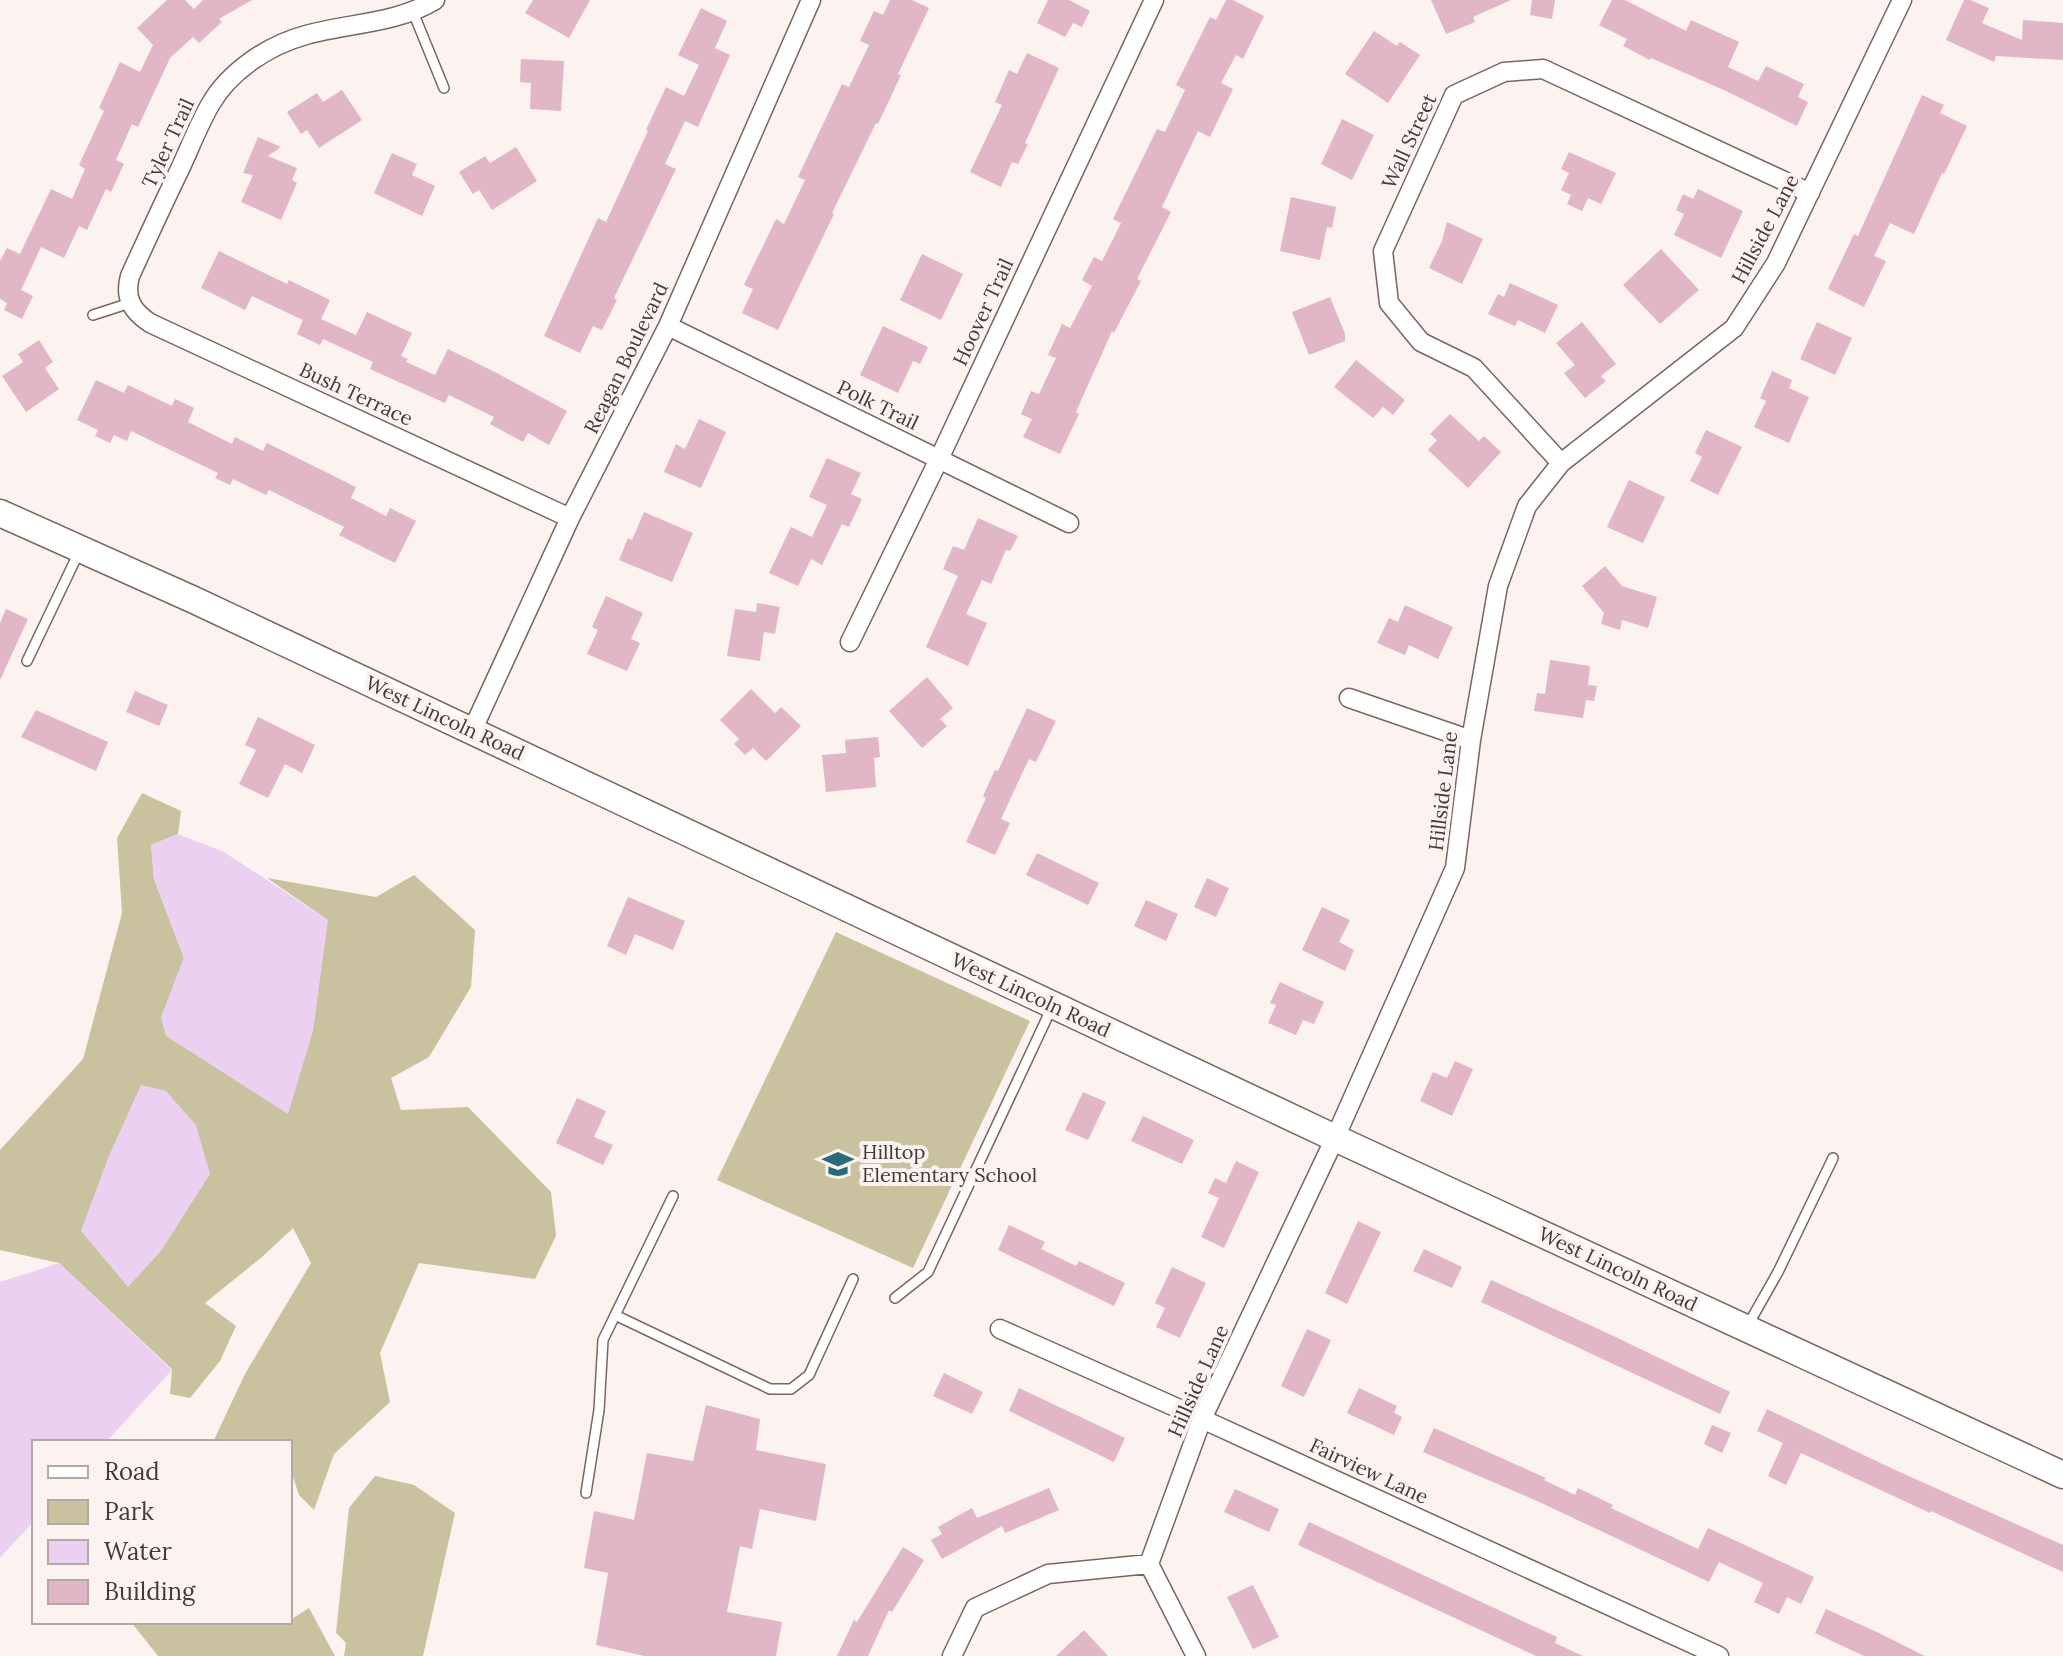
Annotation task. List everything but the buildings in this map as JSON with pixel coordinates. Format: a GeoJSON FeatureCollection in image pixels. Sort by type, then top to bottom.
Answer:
{"type":"FeatureCollection","features":[{"type":"Feature","properties":{"kind":"street","name":"Tyler Trail"},"geometry":{"type":"LineString","coordinates":[[130,303],[127,294],[130,276],[210,104],[235,74],[268,51],[305,35],[413,12],[435,0]]}},
{"type":"Feature","properties":{"kind":"street","name":"Reagan Boulevard"},"geometry":{"type":"LineString","coordinates":[[472,731],[570,518],[668,326],[811,0]]}},
{"type":"Feature","properties":{"kind":"street","name":"Hoover Trail"},"geometry":{"type":"LineString","coordinates":[[850,642],[1154,0]]}},
{"type":"Feature","properties":{"kind":"street","name":"Hillside Lane"},"geometry":{"type":"LineString","coordinates":[[1149,1564],[1202,1419],[1335,1138],[1455,868],[1471,740],[1498,586],[1527,506],[1561,463],[1734,328],[1776,263],[1902,0]]}},
{"type":"Feature","properties":{"kind":"street","name":"Wall Street"},"geometry":{"type":"LineString","coordinates":[[1561,463],[1474,368],[1421,342],[1389,303],[1383,251],[1454,95],[1504,72],[1543,69],[1810,193]]}},
{"type":"Feature","properties":{"kind":"street","name":"Bush Terrace"},"geometry":{"type":"LineString","coordinates":[[130,303],[150,323],[570,518]]}},
{"type":"Feature","properties":{"kind":"street","name":"Polk Trail"},"geometry":{"type":"LineString","coordinates":[[668,326],[1069,523]]}},
{"type":"Feature","properties":{"kind":"street","name":"West Lincoln Road"},"geometry":{"type":"LineString","coordinates":[[0,513],[194,600],[1335,1138],[2063,1475]]}},
{"type":"Feature","properties":{"kind":"street"},"geometry":{"type":"LineString","coordinates":[[1349,698],[1471,740]]}},
{"type":"Feature","properties":{"kind":"street","name":"Fairview Lane"},"geometry":{"type":"LineString","coordinates":[[1000,1329],[1719,1656]]}},
{"type":"Feature","properties":{"kind":"street"},"geometry":{"type":"LineString","coordinates":[[952,1656],[975,1608],[1048,1574],[1149,1564],[1196,1656]]}},
{"type":"Feature","properties":{"kind":"lane"},"geometry":{"type":"LineString","coordinates":[[413,12],[444,88]]}},
{"type":"Feature","properties":{"kind":"lane"},"geometry":{"type":"LineString","coordinates":[[93,315],[130,303]]}},
{"type":"Feature","properties":{"kind":"lane"},"geometry":{"type":"LineString","coordinates":[[27,661],[81,549]]}},
{"type":"Feature","properties":{"kind":"lane"},"geometry":{"type":"LineString","coordinates":[[895,1298],[928,1272],[1053,1005]]}},
{"type":"Feature","properties":{"kind":"lane"},"geometry":{"type":"LineString","coordinates":[[1747,1328],[1833,1158]]}},
{"type":"Feature","properties":{"kind":"lane"},"geometry":{"type":"LineString","coordinates":[[586,1493],[599,1410],[603,1340],[673,1196]]}},
{"type":"Feature","properties":{"kind":"lane"},"geometry":{"type":"LineString","coordinates":[[615,1315],[770,1389],[791,1389],[809,1375],[853,1279]]}},
{"type":"Feature","properties":{"kind":"green space"},"geometry":{"type":"Polygon","coordinates":[[[142,793],[181,811],[178,834],[151,845],[154,879],[184,958],[161,1018],[328,920],[267,878],[376,897],[414,875],[475,930],[471,987],[429,1057],[391,1078],[401,1110],[468,1107],[551,1192],[556,1236],[535,1279],[419,1263],[380,1353],[390,1402],[334,1454],[314,1510],[299,1495],[292,1474],[292,1440],[214,1440],[245,1374],[311,1263],[293,1228],[205,1303],[236,1326],[220,1361],[190,1398],[170,1394],[172,1369],[59,1263],[0,1250],[0,1150],[83,1059],[122,913],[117,838],[142,793]]]}},
{"type":"Feature","properties":{"kind":"green space"},"geometry":{"type":"Polygon","coordinates":[[[836,932],[1030,1021],[913,1268],[717,1180],[836,932]]]}},
{"type":"Feature","properties":{"kind":"green space"},"geometry":{"type":"Polygon","coordinates":[[[375,1476],[414,1485],[455,1513],[423,1656],[344,1656],[346,1643],[336,1633],[349,1508],[375,1476]]]}},
{"type":"Feature","properties":{"kind":"green space"},"geometry":{"type":"Polygon","coordinates":[[[309,1608],[335,1656],[158,1656],[133,1624],[292,1624],[292,1619],[309,1608]]]}},
{"type":"Feature","properties":{"kind":"water"},"geometry":{"type":"Polygon","coordinates":[[[178,834],[224,852],[328,920],[313,1031],[288,1114],[166,1036],[161,1018],[184,958],[154,879],[151,845],[178,834]]]}},
{"type":"Feature","properties":{"kind":"water"},"geometry":{"type":"Polygon","coordinates":[[[141,1085],[166,1091],[196,1125],[210,1174],[161,1251],[128,1287],[81,1231],[108,1158],[141,1085]]]}},
{"type":"Feature","properties":{"kind":"water"},"geometry":{"type":"Polygon","coordinates":[[[59,1263],[172,1370],[108,1440],[32,1440],[32,1523],[0,1558],[0,1282],[59,1263]]]}},
{"type":"Feature","properties":{"kind":"place","name":"Hilltop Elementary School"},"geometry":{"type":"Point","coordinates":[838,1164]}}]}
